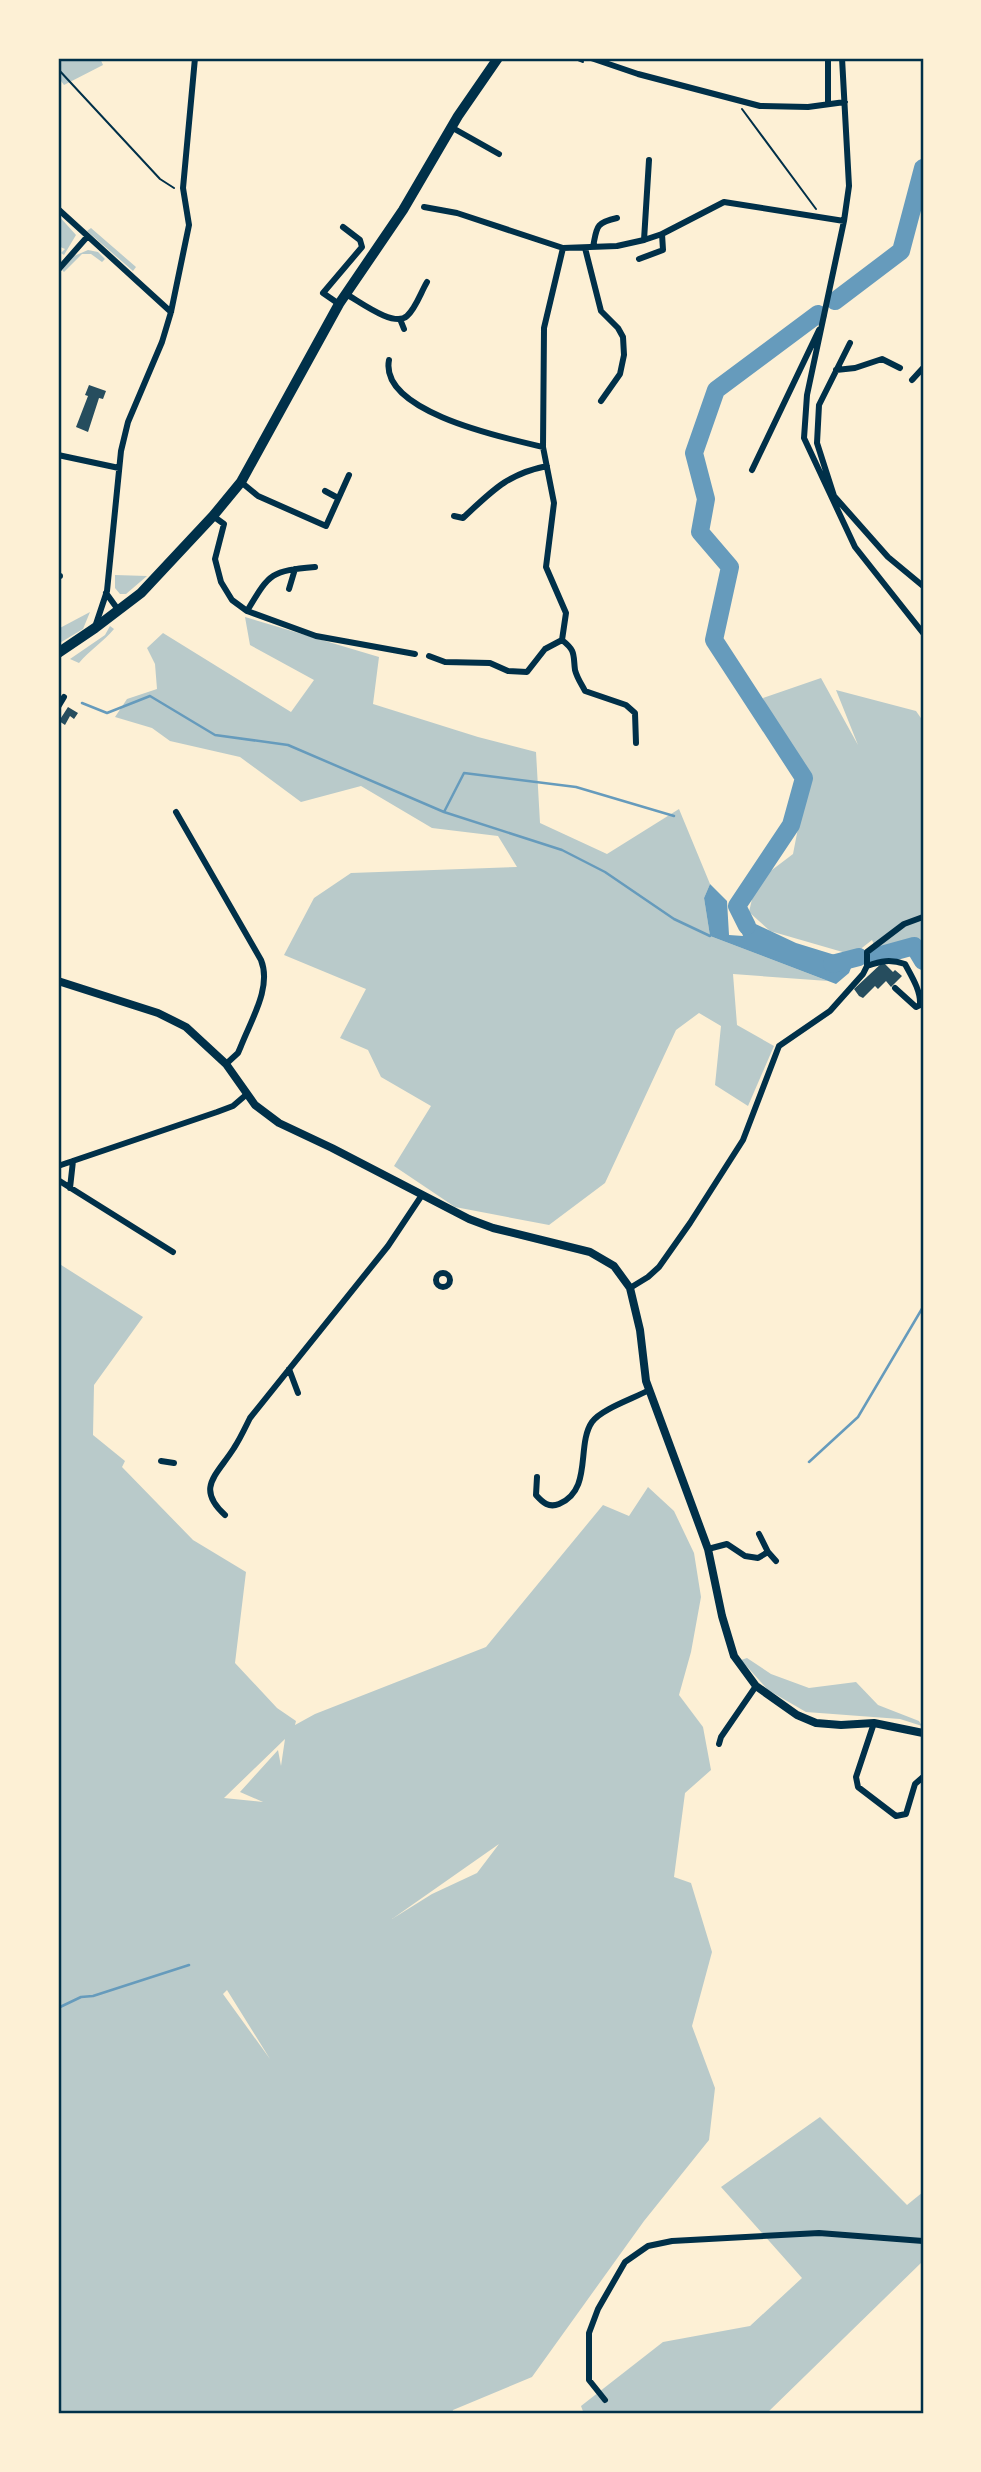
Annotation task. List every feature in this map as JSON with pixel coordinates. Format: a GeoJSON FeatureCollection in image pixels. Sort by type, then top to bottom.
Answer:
{"type":"FeatureCollection","features":[{"type":"Feature","properties":{"kind":"main road"},"geometry":{"type":"LineString","coordinates":[[58,653],[141,593],[241,482],[339,304],[403,209],[451,127],[498,58]]}},
{"type":"Feature","properties":{"kind":"street"},"geometry":{"type":"LineString","coordinates":[[95,628],[106,593],[121,451],[128,422],[162,342],[189,225],[184,195],[185,147],[195,58]]}},
{"type":"Feature","properties":{"kind":"street"},"geometry":{"type":"LineString","coordinates":[[828,58],[828,103]]}},
{"type":"Feature","properties":{"kind":"street"},"geometry":{"type":"LineString","coordinates":[[842,58],[849,186],[807,395],[804,438],[855,547],[923,633]]}},
{"type":"Feature","properties":{"kind":"street"},"geometry":{"type":"LineString","coordinates":[[590,61],[760,106],[808,107],[845,102]]}},
{"type":"Feature","properties":{"kind":"street"},"geometry":{"type":"LineString","coordinates":[[451,127],[499,154]]}},
{"type":"Feature","properties":{"kind":"street"},"geometry":{"type":"LineString","coordinates":[[644,240],[649,160]]}},
{"type":"Feature","properties":{"kind":"street"},"geometry":{"type":"LineString","coordinates":[[424,207],[457,213],[563,248],[617,246],[644,240],[662,234],[724,202],[844,221]]}},
{"type":"Feature","properties":{"kind":"street"},"geometry":{"type":"LineString","coordinates":[[58,209],[171,312]]}},
{"type":"Feature","properties":{"kind":"street"},"geometry":{"type":"LineString","coordinates":[[601,401],[620,374],[624,355],[623,337],[601,311],[589,248],[597,226],[603,221],[617,218]]}},
{"type":"Feature","properties":{"kind":"street"},"geometry":{"type":"LineString","coordinates":[[339,304],[323,293],[362,247],[360,240],[343,227]]}},
{"type":"Feature","properties":{"kind":"street"},"geometry":{"type":"LineString","coordinates":[[639,258],[663,250],[662,234]]}},
{"type":"Feature","properties":{"kind":"street"},"geometry":{"type":"LineString","coordinates":[[58,270],[87,237]]}},
{"type":"Feature","properties":{"kind":"street"},"geometry":{"type":"LineString","coordinates":[[562,640],[566,613],[546,567],[554,503],[543,446],[544,328],[563,248]]}},
{"type":"Feature","properties":{"kind":"street"},"geometry":{"type":"LineString","coordinates":[[346,294],[385,316],[400,319],[409,313],[427,282]]}},
{"type":"Feature","properties":{"kind":"street"},"geometry":{"type":"LineString","coordinates":[[400,319],[404,330]]}},
{"type":"Feature","properties":{"kind":"street"},"geometry":{"type":"LineString","coordinates":[[752,470],[824,319]]}},
{"type":"Feature","properties":{"kind":"street"},"geometry":{"type":"LineString","coordinates":[[835,498],[817,443],[819,405],[850,343]]}},
{"type":"Feature","properties":{"kind":"street"},"geometry":{"type":"LineString","coordinates":[[836,370],[855,369],[882,359],[900,368]]}},
{"type":"Feature","properties":{"kind":"street"},"geometry":{"type":"LineString","coordinates":[[389,360],[388,371],[393,385],[429,412],[476,429],[543,446]]}},
{"type":"Feature","properties":{"kind":"street"},"geometry":{"type":"LineString","coordinates":[[912,380],[923,368]]}},
{"type":"Feature","properties":{"kind":"street"},"geometry":{"type":"LineString","coordinates":[[58,455],[119,468]]}},
{"type":"Feature","properties":{"kind":"street"},"geometry":{"type":"LineString","coordinates":[[463,518],[503,481],[530,469],[547,466]]}},
{"type":"Feature","properties":{"kind":"street"},"geometry":{"type":"LineString","coordinates":[[241,482],[258,496],[326,526],[348,475]]}},
{"type":"Feature","properties":{"kind":"street"},"geometry":{"type":"LineString","coordinates":[[828,489],[888,557],[923,586]]}},
{"type":"Feature","properties":{"kind":"street"},"geometry":{"type":"LineString","coordinates":[[325,491],[338,498]]}},
{"type":"Feature","properties":{"kind":"street"},"geometry":{"type":"LineString","coordinates":[[213,516],[224,524],[215,559],[221,582],[232,600],[247,611],[316,636],[415,654]]}},
{"type":"Feature","properties":{"kind":"street"},"geometry":{"type":"LineString","coordinates":[[454,516],[463,518],[469,526]]}},
{"type":"Feature","properties":{"kind":"street"},"geometry":{"type":"LineString","coordinates":[[247,611],[265,580],[279,572],[316,568]]}},
{"type":"Feature","properties":{"kind":"street"},"geometry":{"type":"LineString","coordinates":[[289,589],[295,569]]}},
{"type":"Feature","properties":{"kind":"street"},"geometry":{"type":"LineString","coordinates":[[106,593],[119,611]]}},
{"type":"Feature","properties":{"kind":"street"},"geometry":{"type":"LineString","coordinates":[[429,656],[445,662],[490,663],[508,671],[527,672],[545,649],[562,640]]}},
{"type":"Feature","properties":{"kind":"street"},"geometry":{"type":"LineString","coordinates":[[562,640],[571,648],[576,673],[585,691],[626,705],[635,713],[636,743]]}},
{"type":"Feature","properties":{"kind":"street"},"geometry":{"type":"LineString","coordinates":[[58,707],[64,697]]}},
{"type":"Feature","properties":{"kind":"street"},"geometry":{"type":"LineString","coordinates":[[176,812],[261,960],[265,972],[264,984],[242,1046],[226,1064]]}},
{"type":"Feature","properties":{"kind":"street"},"geometry":{"type":"LineString","coordinates":[[630,1287],[659,1267],[743,1140],[779,1046],[830,1011],[863,974],[867,965],[867,952],[904,924],[923,918]]}},
{"type":"Feature","properties":{"kind":"street"},"geometry":{"type":"LineString","coordinates":[[867,965],[881,961],[905,964],[921,1001],[920,1006],[916,1007],[895,988]]}},
{"type":"Feature","properties":{"kind":"street"},"geometry":{"type":"LineString","coordinates":[[58,981],[180,1022],[226,1064],[247,1094],[273,1120],[493,1228],[602,1257],[624,1276],[630,1287],[640,1330],[649,1391],[708,1549],[722,1616],[734,1656],[756,1686],[797,1715],[816,1723],[874,1723],[923,1733]]}},
{"type":"Feature","properties":{"kind":"street"},"geometry":{"type":"LineString","coordinates":[[58,1166],[218,1112],[233,1106],[247,1094]]}},
{"type":"Feature","properties":{"kind":"street"},"geometry":{"type":"LineString","coordinates":[[70,1188],[73,1161]]}},
{"type":"Feature","properties":{"kind":"street"},"geometry":{"type":"LineString","coordinates":[[58,1180],[173,1252]]}},
{"type":"Feature","properties":{"kind":"street"},"geometry":{"type":"LineString","coordinates":[[225,1515],[214,1505],[210,1496],[210,1485],[250,1418],[388,1246],[422,1195]]}},
{"type":"Feature","properties":{"kind":"street"},"geometry":{"type":"LineString","coordinates":[[431,1274],[439,1274],[448,1275],[449,1284],[440,1287],[431,1274]]}},
{"type":"Feature","properties":{"kind":"street"},"geometry":{"type":"LineString","coordinates":[[289,1369],[298,1393]]}},
{"type":"Feature","properties":{"kind":"street"},"geometry":{"type":"LineString","coordinates":[[537,1477],[536,1496],[543,1503],[553,1506],[564,1502],[580,1481],[587,1430],[594,1419],[649,1391]]}},
{"type":"Feature","properties":{"kind":"street"},"geometry":{"type":"LineString","coordinates":[[161,1461],[174,1463]]}},
{"type":"Feature","properties":{"kind":"street"},"geometry":{"type":"LineString","coordinates":[[759,1534],[776,1561]]}},
{"type":"Feature","properties":{"kind":"street"},"geometry":{"type":"LineString","coordinates":[[708,1549],[727,1544],[745,1556],[758,1558],[768,1552]]}},
{"type":"Feature","properties":{"kind":"street"},"geometry":{"type":"LineString","coordinates":[[719,1744],[756,1686]]}},
{"type":"Feature","properties":{"kind":"street"},"geometry":{"type":"LineString","coordinates":[[874,1723],[856,1777],[858,1787],[896,1816],[906,1814],[915,1784],[923,1777]]}},
{"type":"Feature","properties":{"kind":"street"},"geometry":{"type":"LineString","coordinates":[[605,2400],[589,2380],[589,2333],[598,2309],[625,2262],[648,2246],[672,2241],[819,2233],[923,2241]]}},
{"type":"Feature","properties":{"kind":"path"},"geometry":{"type":"LineString","coordinates":[[573,58],[590,61]]}},
{"type":"Feature","properties":{"kind":"path"},"geometry":{"type":"LineString","coordinates":[[58,69],[160,179],[184,195]]}},
{"type":"Feature","properties":{"kind":"path"},"geometry":{"type":"LineString","coordinates":[[738,105],[821,219]]}},
{"type":"Feature","properties":{"kind":"shaded area"},"geometry":{"type":"Polygon","coordinates":[[[58,58],[100,58],[103,65],[64,85],[58,77],[58,58]]]}},
{"type":"Feature","properties":{"kind":"shaded area"},"geometry":{"type":"Polygon","coordinates":[[[58,215],[76,235],[64,255],[61,253],[65,249],[58,246],[58,215]]]}},
{"type":"Feature","properties":{"kind":"shaded area"},"geometry":{"type":"Polygon","coordinates":[[[91,228],[136,267],[133,271],[87,231],[91,228]]]}},
{"type":"Feature","properties":{"kind":"shaded area"},"geometry":{"type":"Polygon","coordinates":[[[88,250],[98,252],[105,259],[102,262],[91,254],[82,254],[64,272],[62,270],[74,256],[88,250]]]}},
{"type":"Feature","properties":{"kind":"shaded area"},"geometry":{"type":"Polygon","coordinates":[[[115,575],[147,576],[126,594],[120,594],[115,588],[115,575]]]}},
{"type":"Feature","properties":{"kind":"shaded area"},"geometry":{"type":"Polygon","coordinates":[[[90,612],[83,629],[58,644],[58,629],[90,612]]]}},
{"type":"Feature","properties":{"kind":"shaded area"},"geometry":{"type":"Polygon","coordinates":[[[245,617],[379,657],[373,704],[536,752],[540,823],[607,854],[679,809],[710,884],[704,898],[710,936],[828,981],[733,974],[737,1025],[774,1046],[748,1106],[715,1085],[721,1026],[699,1013],[676,1030],[605,1183],[549,1225],[455,1207],[394,1166],[431,1106],[381,1077],[368,1050],[340,1038],[366,989],[284,955],[314,898],[351,873],[517,867],[498,836],[432,828],[361,786],[301,802],[240,757],[170,741],[152,728],[115,717],[127,699],[157,689],[155,664],[147,648],[163,633],[291,712],[314,680],[250,645],[245,617]]]}},
{"type":"Feature","properties":{"kind":"shaded area"},"geometry":{"type":"Polygon","coordinates":[[[110,626],[114,629],[79,663],[70,659],[105,635],[110,626]]]}},
{"type":"Feature","properties":{"kind":"shaded area"},"geometry":{"type":"Polygon","coordinates":[[[821,678],[858,745],[836,690],[916,711],[923,721],[923,950],[879,955],[872,940],[853,955],[770,931],[749,912],[756,882],[793,854],[805,792],[763,698],[821,678]]]}},
{"type":"Feature","properties":{"kind":"shaded area"},"geometry":{"type":"Polygon","coordinates":[[[58,1263],[143,1317],[94,1385],[93,1435],[125,1461],[122,1467],[193,1540],[246,1572],[235,1663],[277,1708],[296,1721],[295,1725],[315,1714],[486,1647],[603,1505],[629,1516],[648,1487],[674,1511],[694,1553],[701,1597],[691,1652],[679,1695],[703,1727],[711,1770],[685,1793],[674,1877],[691,1883],[712,1952],[692,2026],[715,2088],[709,2140],[644,2221],[532,2377],[453,2410],[452,2414],[58,2414],[58,1263]],[[285,1739],[224,1798],[263,1802],[240,1792],[278,1750],[281,1766],[285,1739]],[[499,1844],[392,1919],[432,1894],[477,1873],[499,1844]],[[227,1990],[223,1994],[270,2059],[227,1990]]]}},
{"type":"Feature","properties":{"kind":"shaded area"},"geometry":{"type":"Polygon","coordinates":[[[747,1658],[771,1674],[809,1688],[856,1682],[878,1705],[919,1721],[922,1726],[900,1719],[806,1712],[768,1690],[741,1660],[747,1658]]]}},
{"type":"Feature","properties":{"kind":"shaded area"},"geometry":{"type":"Polygon","coordinates":[[[820,2117],[907,2205],[923,2192],[923,2261],[766,2414],[584,2414],[581,2406],[663,2342],[750,2326],[802,2278],[721,2187],[820,2117]]]}},
{"type":"Feature","properties":{"kind":"water"},"geometry":{"type":"Polygon","coordinates":[[[710,884],[727,901],[729,935],[743,936],[736,917],[737,906],[745,919],[796,943],[855,958],[849,973],[836,984],[710,936],[704,898],[710,884]]]}},
{"type":"Feature","properties":{"kind":"building"},"geometry":{"type":"Polygon","coordinates":[[[89,385],[106,391],[103,399],[99,398],[88,432],[76,427],[88,396],[85,395],[89,385]]]}},
{"type":"Feature","properties":{"kind":"building"},"geometry":{"type":"Polygon","coordinates":[[[68,707],[78,713],[74,719],[70,716],[65,725],[59,721],[68,707]]]}},
{"type":"Feature","properties":{"kind":"building"},"geometry":{"type":"Polygon","coordinates":[[[883,962],[893,972],[895,970],[902,976],[891,987],[886,981],[878,989],[875,986],[863,998],[859,996],[854,989],[883,962]]]}},
{"type":"Feature","properties":{"kind":"waterway"},"geometry":{"type":"LineString","coordinates":[[835,301],[901,251],[923,168]]}},
{"type":"Feature","properties":{"kind":"waterway"},"geometry":{"type":"LineString","coordinates":[[747,926],[737,906],[791,825],[804,778],[714,640],[730,567],[700,532],[706,499],[694,453],[716,390],[818,314]]}},
{"type":"Feature","properties":{"kind":"waterway"},"geometry":{"type":"LineString","coordinates":[[82,703],[107,713],[150,696],[215,735],[288,745],[444,812],[562,850],[605,872],[674,919],[710,936]]}},
{"type":"Feature","properties":{"kind":"waterway"},"geometry":{"type":"LineString","coordinates":[[444,812],[464,773],[576,787],[674,816]]}},
{"type":"Feature","properties":{"kind":"waterway"},"geometry":{"type":"LineString","coordinates":[[874,957],[914,946],[923,961]]}},
{"type":"Feature","properties":{"kind":"waterway"},"geometry":{"type":"LineString","coordinates":[[832,964],[859,957]]}},
{"type":"Feature","properties":{"kind":"waterway"},"geometry":{"type":"LineString","coordinates":[[809,1462],[858,1417],[923,1307]]}},
{"type":"Feature","properties":{"kind":"waterway"},"geometry":{"type":"LineString","coordinates":[[58,2008],[81,1997],[93,1996],[189,1965]]}}]}
